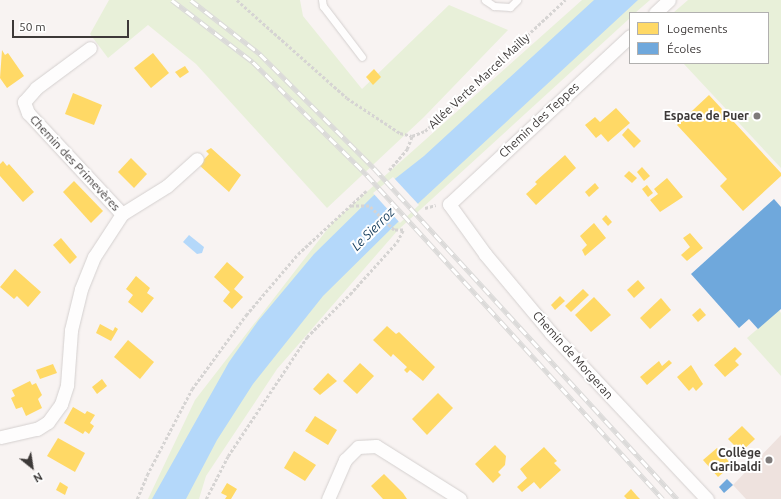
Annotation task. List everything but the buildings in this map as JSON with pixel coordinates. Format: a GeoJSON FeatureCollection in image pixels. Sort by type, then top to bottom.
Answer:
{"type":"FeatureCollection","features":[{"type":"Feature","properties":{"kind":"street"},"geometry":{"type":"LineString","coordinates":[[656,12],[669,0]]}},
{"type":"Feature","properties":{"kind":"street","name":"Chemin des Teppes"},"geometry":{"type":"LineString","coordinates":[[449,204],[629,37]]}},
{"type":"Feature","properties":{"kind":"street","name":"Chemin des Primevères"},"geometry":{"type":"LineString","coordinates":[[90,48],[36,88],[24,102],[28,113],[122,214]]}},
{"type":"Feature","properties":{"kind":"street","name":"Chemin des Primevères"},"geometry":{"type":"LineString","coordinates":[[0,436],[38,429],[48,422],[61,404],[67,385],[71,330],[81,289],[94,257],[122,214],[166,186],[197,158]]}},
{"type":"Feature","properties":{"kind":"street","name":"Chemin de Morgeran"},"geometry":{"type":"LineString","coordinates":[[449,204],[485,254],[551,333],[707,499]]}},
{"type":"Feature","properties":{"kind":"street"},"geometry":{"type":"LineString","coordinates":[[328,499],[345,460],[358,447],[376,446],[460,499]]}},
{"type":"Feature","properties":{"kind":"lane"},"geometry":{"type":"LineString","coordinates":[[322,0],[323,6],[362,57]]}},
{"type":"Feature","properties":{"kind":"lane"},"geometry":{"type":"LineString","coordinates":[[485,0],[494,6],[510,7],[517,0]]}},
{"type":"Feature","properties":{"kind":"path"},"geometry":{"type":"LineString","coordinates":[[237,0],[347,98],[400,133],[412,136],[408,149],[390,170]]}},
{"type":"Feature","properties":{"kind":"path","name":"Allée Verte Marcel Mailly"},"geometry":{"type":"LineString","coordinates":[[412,136],[425,131],[566,0]]}},
{"type":"Feature","properties":{"kind":"path"},"geometry":{"type":"LineString","coordinates":[[137,499],[147,475],[192,389],[265,293],[298,254],[366,191]]}},
{"type":"Feature","properties":{"kind":"path"},"geometry":{"type":"LineString","coordinates":[[206,499],[228,456],[307,337],[350,294],[397,242],[403,230],[394,230],[369,206],[350,206]]}},
{"type":"Feature","properties":{"kind":"shaded area","name":"Collège Garibaldi"},"geometry":{"type":"Polygon","coordinates":[[[781,435],[781,499],[746,499],[733,485],[781,435]]]}},
{"type":"Feature","properties":{"kind":"green space"},"geometry":{"type":"Polygon","coordinates":[[[109,0],[300,0],[303,16],[362,89],[449,5],[508,30],[424,117],[327,208],[196,64],[148,25],[108,58],[90,34],[109,0]]]}},
{"type":"Feature","properties":{"kind":"green space"},"geometry":{"type":"Polygon","coordinates":[[[582,0],[650,0],[636,12],[629,12],[629,19],[398,230],[277,369],[206,476],[199,499],[148,499],[195,400],[333,222],[582,0]]]}},
{"type":"Feature","properties":{"kind":"green space","name":"Espace de Puer"},"geometry":{"type":"Polygon","coordinates":[[[688,0],[781,0],[781,168],[684,64],[769,64],[769,12],[674,12],[688,0]]]}},
{"type":"Feature","properties":{"kind":"green space"},"geometry":{"type":"Polygon","coordinates":[[[779,310],[781,313],[781,376],[747,338],[779,310]]]}},
{"type":"Feature","properties":{"kind":"water","name":"Le Sierroz"},"geometry":{"type":"Polygon","coordinates":[[[594,0],[638,0],[397,223],[323,296],[253,384],[217,440],[186,499],[152,499],[229,362],[258,321],[314,254],[373,196],[424,156],[594,0]]]}},
{"type":"Feature","properties":{"kind":"water"},"geometry":{"type":"Polygon","coordinates":[[[189,235],[204,247],[202,253],[197,254],[183,242],[189,235]]]}},
{"type":"Feature","properties":{"kind":"pier"},"geometry":{"type":"Polygon","coordinates":[[[393,177],[419,205],[400,223],[373,193],[393,177]]]}},
{"type":"Feature","properties":{"kind":"railway"},"geometry":{"type":"LineString","coordinates":[[172,0],[253,62],[367,175],[663,499]]}},
{"type":"Feature","properties":{"kind":"railway"},"geometry":{"type":"LineString","coordinates":[[191,0],[260,54],[374,168],[677,499]]}},
{"type":"Feature","properties":{"kind":"place","name":"Espace de Puer"},"geometry":{"type":"Point","coordinates":[757,116]}},
{"type":"Feature","properties":{"kind":"place","name":"Collège Garibaldi"},"geometry":{"type":"Point","coordinates":[769,460]}}]}
